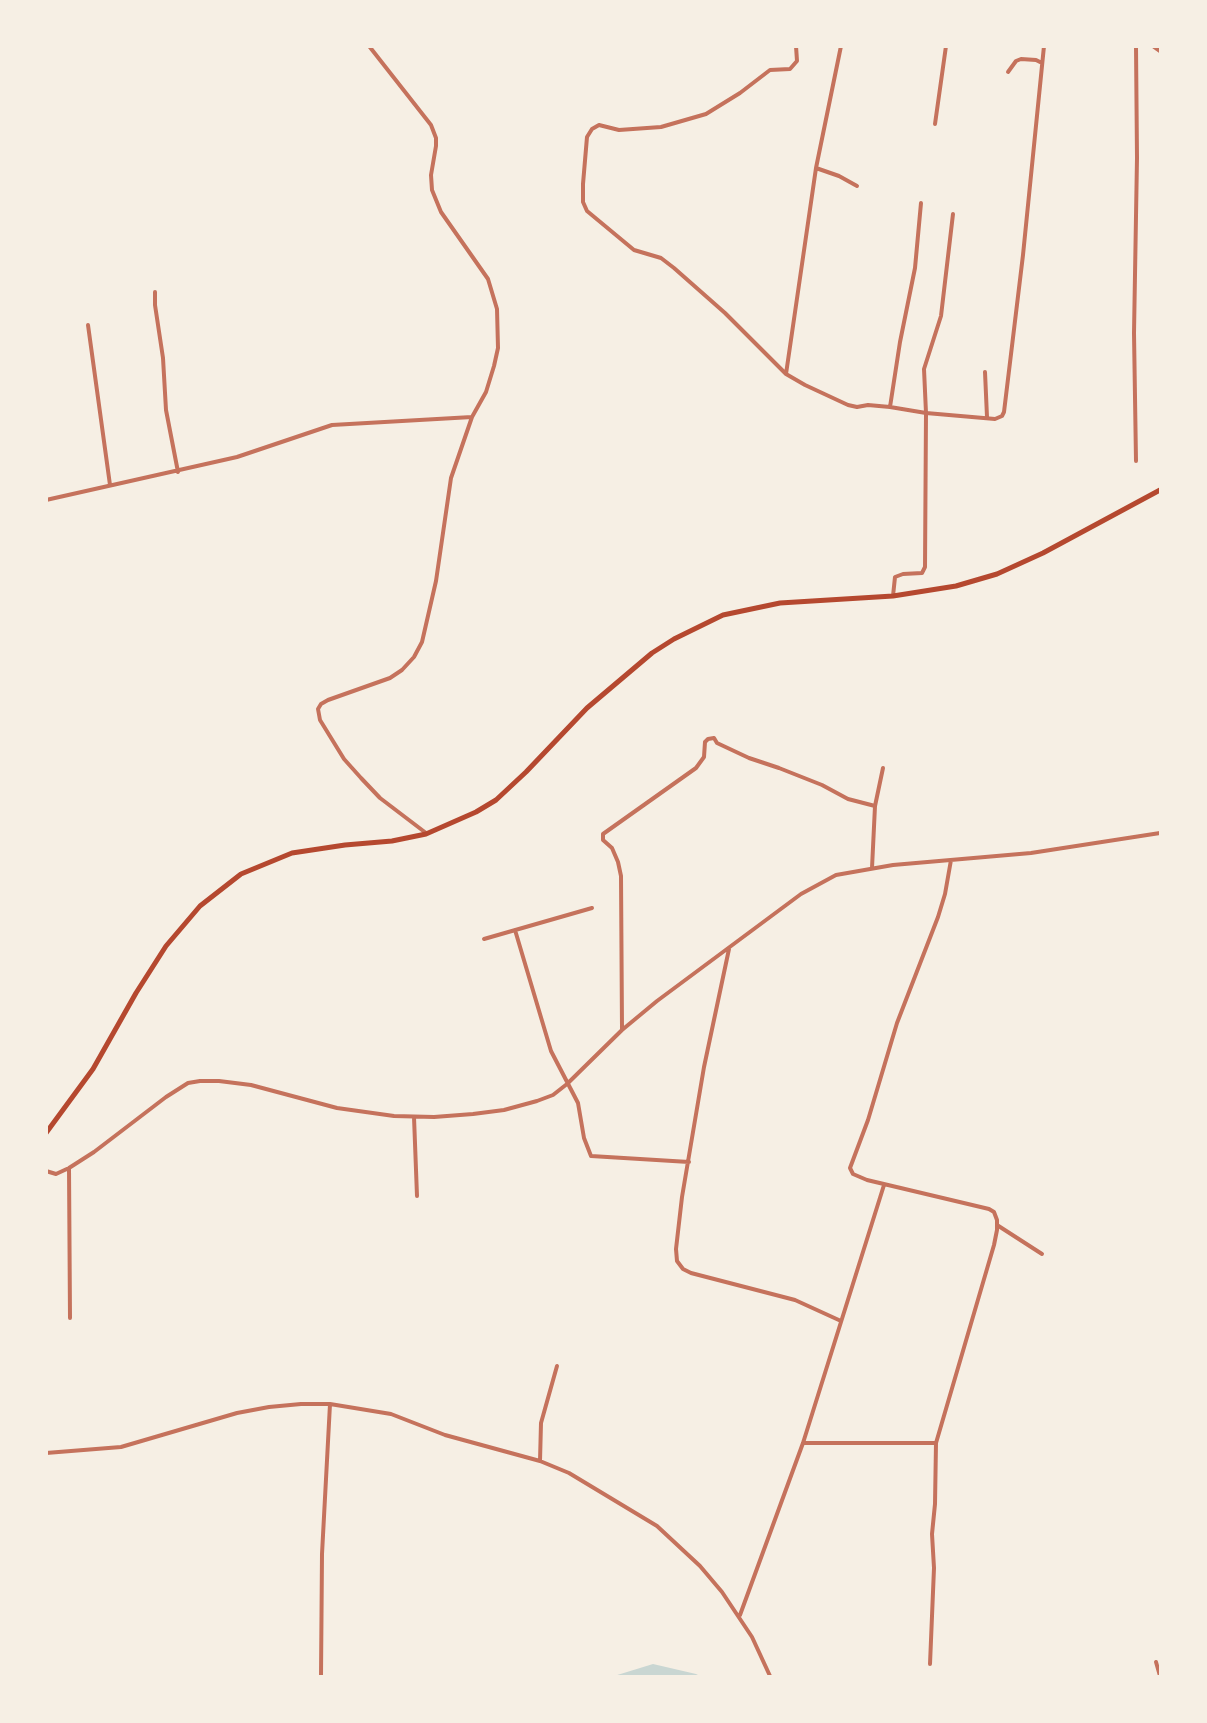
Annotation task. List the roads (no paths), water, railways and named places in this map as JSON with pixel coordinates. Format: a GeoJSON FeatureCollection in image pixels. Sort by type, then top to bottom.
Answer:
{"type":"FeatureCollection","features":[{"type":"Feature","properties":{"kind":"main road"},"geometry":{"type":"LineString","coordinates":[[46,1132],[93,1069],[136,993],[166,946],[200,906],[241,874],[292,853],[392,841],[426,834],[476,812],[496,800],[587,708],[652,653],[674,639],[723,615],[780,603],[926,592],[997,574],[1043,553],[1161,490]]}},
{"type":"Feature","properties":{"kind":"street"},"geometry":{"type":"LineString","coordinates":[[369,46],[431,125],[436,138],[431,175],[432,190],[441,212],[488,279],[497,309],[498,348],[494,366],[486,392],[472,417],[451,478],[436,581],[422,642],[414,657],[402,670],[390,678],[328,700],[318,709],[320,720],[344,759],[380,798],[426,834]]}},
{"type":"Feature","properties":{"kind":"street"},"geometry":{"type":"LineString","coordinates":[[796,46],[797,61],[790,69],[770,70],[740,93],[705,114],[661,127],[619,130],[599,126],[592,129],[587,136],[583,184],[583,202],[587,211],[634,250],[661,258],[674,268],[725,313],[786,374],[848,405],[999,418],[1004,412],[1023,255],[1044,46]]}},
{"type":"Feature","properties":{"kind":"street"},"geometry":{"type":"LineString","coordinates":[[786,374],[816,168],[841,46]]}},
{"type":"Feature","properties":{"kind":"street"},"geometry":{"type":"LineString","coordinates":[[935,124],[946,46]]}},
{"type":"Feature","properties":{"kind":"street"},"geometry":{"type":"LineString","coordinates":[[1136,46],[1137,169],[1134,333],[1136,461]]}},
{"type":"Feature","properties":{"kind":"street"},"geometry":{"type":"LineString","coordinates":[[1153,46],[1161,51]]}},
{"type":"Feature","properties":{"kind":"street"},"geometry":{"type":"LineString","coordinates":[[1008,72],[1016,61],[1021,59],[1036,60],[1042,63]]}},
{"type":"Feature","properties":{"kind":"street"},"geometry":{"type":"LineString","coordinates":[[816,168],[839,176],[857,186]]}},
{"type":"Feature","properties":{"kind":"street"},"geometry":{"type":"LineString","coordinates":[[891,407],[900,342],[915,268],[921,203]]}},
{"type":"Feature","properties":{"kind":"street"},"geometry":{"type":"LineString","coordinates":[[893,596],[895,578],[903,574],[922,573],[925,567],[924,369],[942,316],[953,214]]}},
{"type":"Feature","properties":{"kind":"street"},"geometry":{"type":"LineString","coordinates":[[155,292],[163,358],[166,410],[178,472]]}},
{"type":"Feature","properties":{"kind":"street"},"geometry":{"type":"LineString","coordinates":[[88,325],[110,485]]}},
{"type":"Feature","properties":{"kind":"street"},"geometry":{"type":"LineString","coordinates":[[985,372],[987,417]]}},
{"type":"Feature","properties":{"kind":"street"},"geometry":{"type":"LineString","coordinates":[[46,500],[237,457],[332,425],[472,417]]}},
{"type":"Feature","properties":{"kind":"street"},"geometry":{"type":"LineString","coordinates":[[622,1030],[621,876],[612,848],[603,840],[603,834],[696,768],[704,757],[705,742],[708,739],[714,738],[717,743],[749,758],[822,785],[849,799],[874,806]]}},
{"type":"Feature","properties":{"kind":"street"},"geometry":{"type":"LineString","coordinates":[[872,868],[874,806],[884,768]]}},
{"type":"Feature","properties":{"kind":"street"},"geometry":{"type":"LineString","coordinates":[[46,1171],[56,1174],[69,1168],[94,1152],[165,1097],[188,1083],[200,1081],[251,1085],[337,1108],[366,1113],[414,1117],[504,1110],[553,1095],[622,1030],[657,1002],[785,906],[836,875],[872,868],[1031,853],[1161,833]]}},
{"type":"Feature","properties":{"kind":"street"},"geometry":{"type":"LineString","coordinates":[[930,1665],[936,1443],[988,1264],[997,1226],[996,1215],[989,1209],[884,1185],[853,1174],[851,1165],[868,1120],[897,1023],[938,917],[951,860]]}},
{"type":"Feature","properties":{"kind":"street"},"geometry":{"type":"LineString","coordinates":[[484,939],[592,908]]}},
{"type":"Feature","properties":{"kind":"street"},"geometry":{"type":"LineString","coordinates":[[515,930],[551,1051],[578,1103],[584,1138],[591,1156],[689,1162]]}},
{"type":"Feature","properties":{"kind":"street"},"geometry":{"type":"LineString","coordinates":[[729,948],[704,1067],[689,1162],[677,1241],[679,1265],[691,1273],[795,1300],[841,1321]]}},
{"type":"Feature","properties":{"kind":"street"},"geometry":{"type":"LineString","coordinates":[[414,1117],[417,1196]]}},
{"type":"Feature","properties":{"kind":"street"},"geometry":{"type":"LineString","coordinates":[[69,1168],[70,1318]]}},
{"type":"Feature","properties":{"kind":"street"},"geometry":{"type":"LineString","coordinates":[[739,1616],[802,1443],[884,1185]]}},
{"type":"Feature","properties":{"kind":"street"},"geometry":{"type":"LineString","coordinates":[[997,1226],[1042,1254]]}},
{"type":"Feature","properties":{"kind":"street"},"geometry":{"type":"LineString","coordinates":[[540,1461],[541,1423],[556,1366]]}},
{"type":"Feature","properties":{"kind":"street"},"geometry":{"type":"LineString","coordinates":[[321,1677],[322,1554],[330,1404]]}},
{"type":"Feature","properties":{"kind":"street"},"geometry":{"type":"LineString","coordinates":[[46,1453],[121,1447],[237,1413],[269,1407],[330,1404],[391,1414],[445,1435],[540,1461],[569,1473],[657,1526],[700,1566],[739,1616],[752,1637],[770,1677]]}},
{"type":"Feature","properties":{"kind":"street"},"geometry":{"type":"LineString","coordinates":[[802,1443],[936,1443]]}},
{"type":"Feature","properties":{"kind":"street"},"geometry":{"type":"LineString","coordinates":[[1156,1662],[1161,1676]]}}]}
